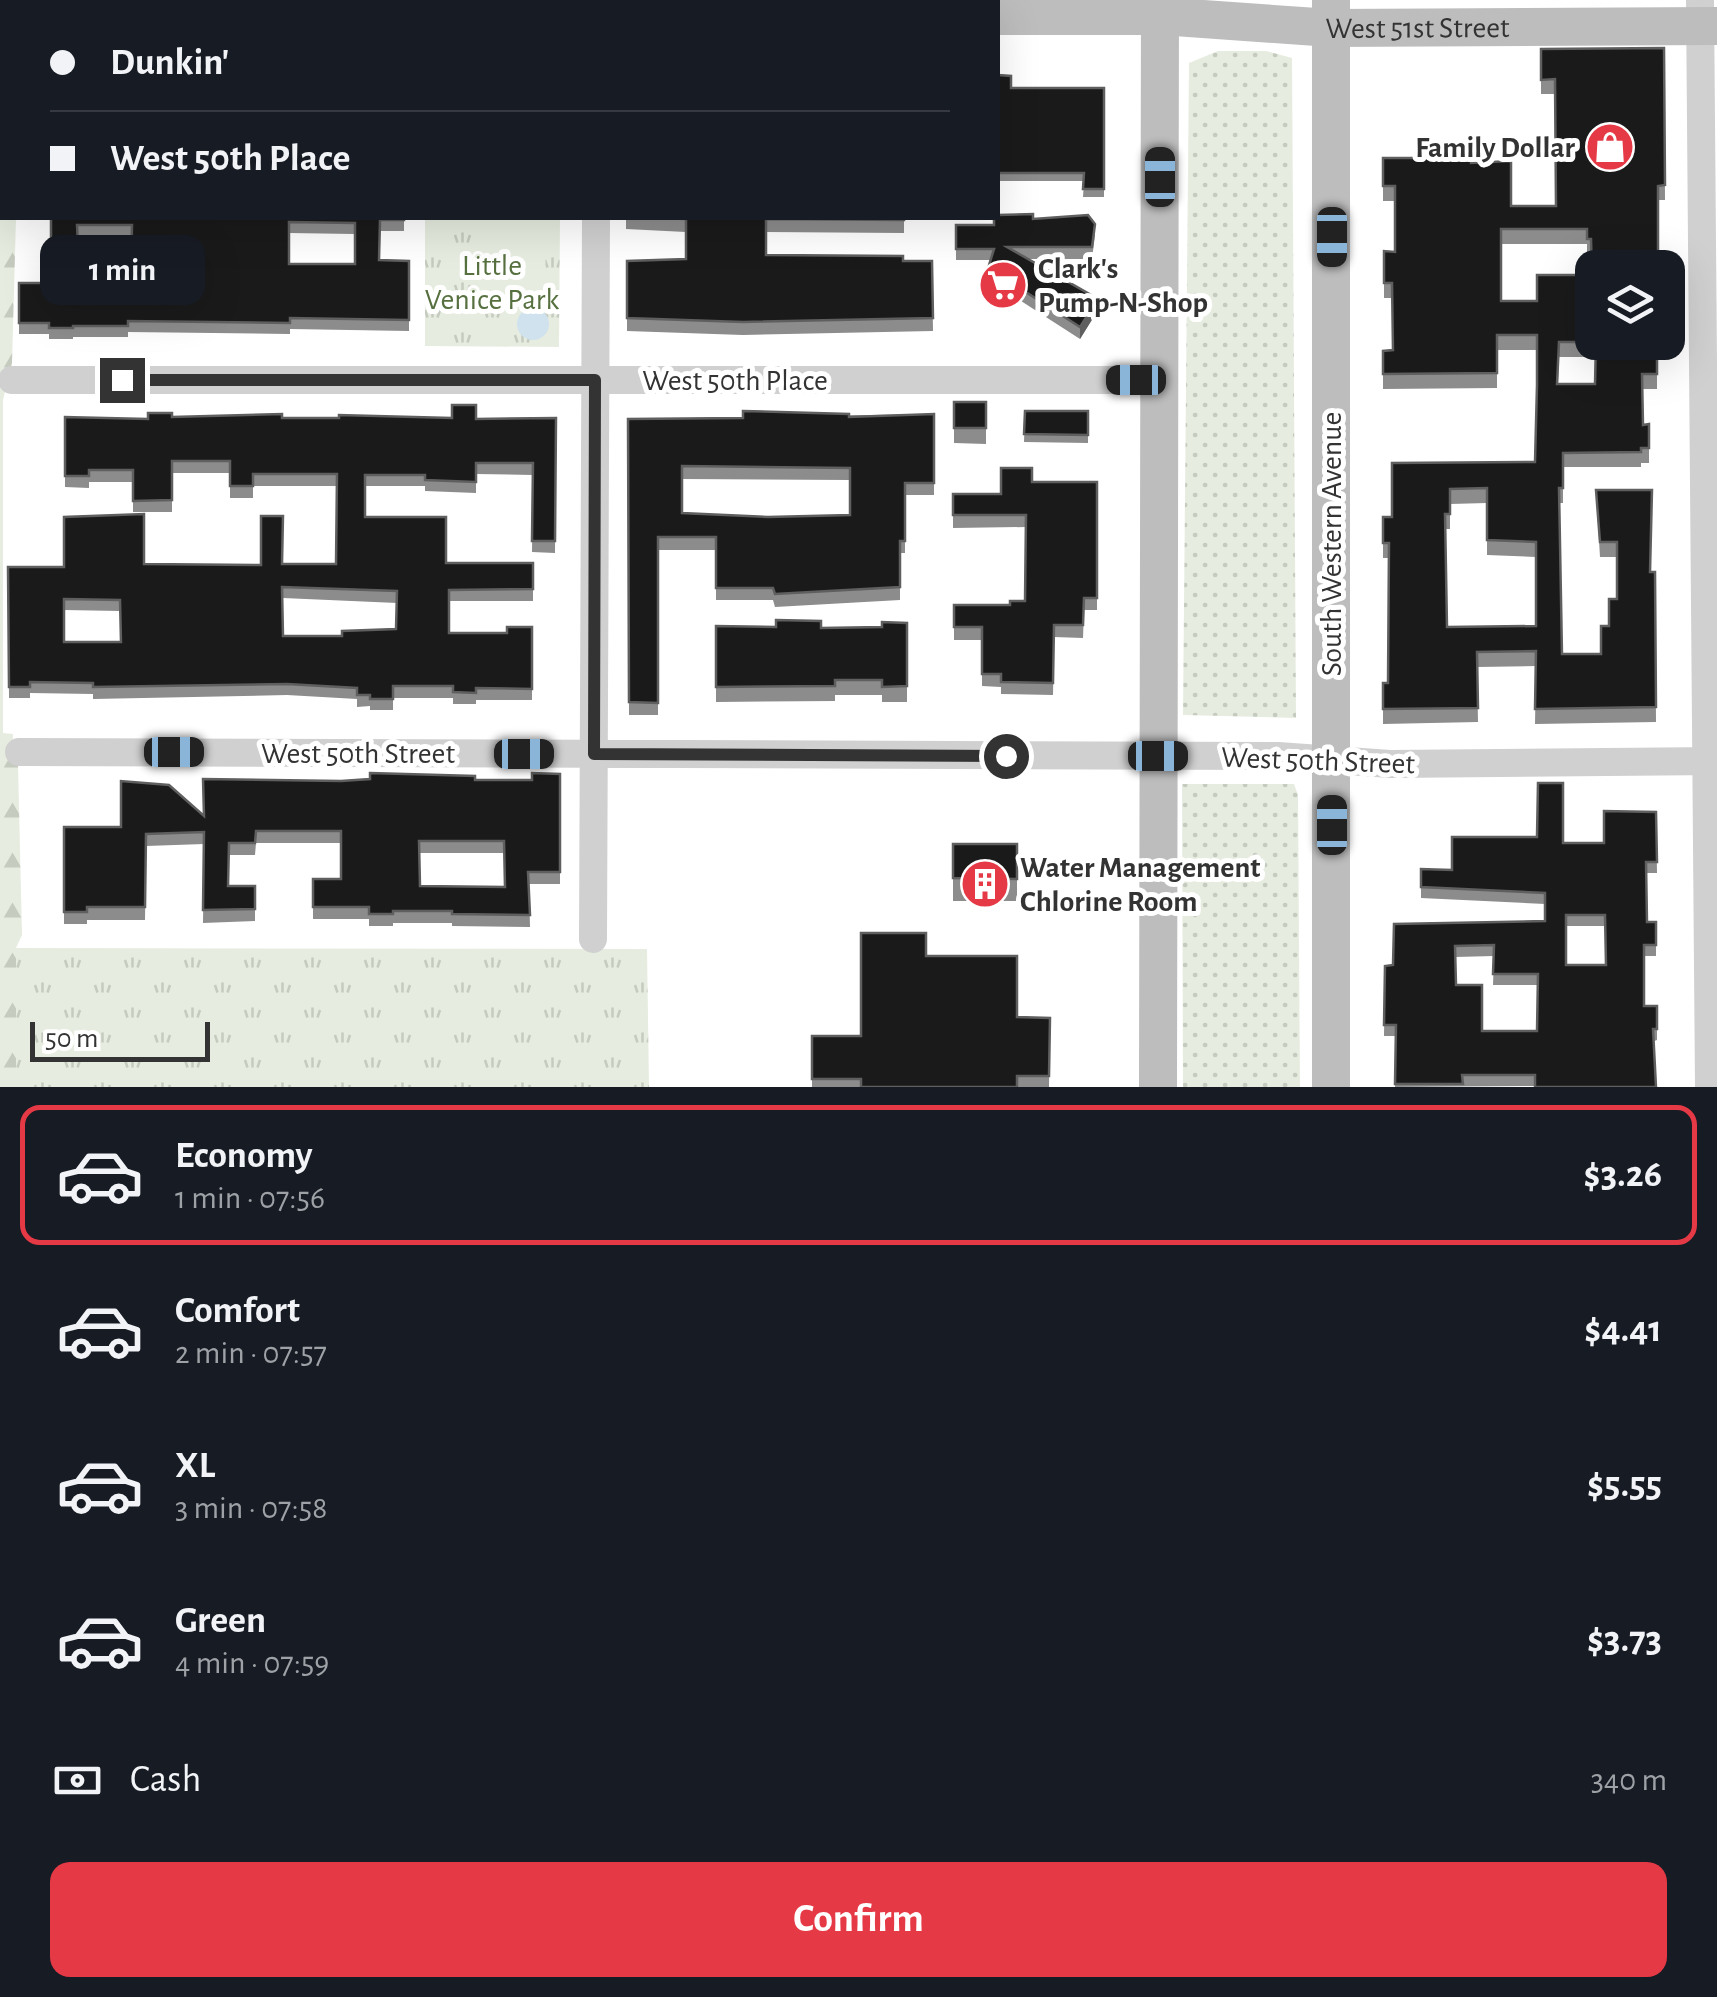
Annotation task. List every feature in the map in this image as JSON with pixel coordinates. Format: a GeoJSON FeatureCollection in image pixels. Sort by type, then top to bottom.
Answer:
{"type":"FeatureCollection","features":[{"type":"Feature","properties":{"kind":"street","name":"West 51st Street"},"geometry":{"type":"LineString","coordinates":[[1000,16],[1161,8],[1706,18]]}},
{"type":"Feature","properties":{"kind":"street"},"geometry":{"type":"LineString","coordinates":[[1158,1087],[1161,8]]}},
{"type":"Feature","properties":{"kind":"street","name":"South Western Avenue"},"geometry":{"type":"LineString","coordinates":[[1331,14],[1331,1087]]}},
{"type":"Feature","properties":{"kind":"street"},"geometry":{"type":"LineString","coordinates":[[1706,18],[1712,761],[1708,1087]]}},
{"type":"Feature","properties":{"kind":"street"},"geometry":{"type":"LineString","coordinates":[[593,938],[596,220]]}},
{"type":"Feature","properties":{"kind":"street","name":"West 50th Place"},"geometry":{"type":"LineString","coordinates":[[12,380],[1158,380]]}},
{"type":"Feature","properties":{"kind":"street","name":"West 50th Street"},"geometry":{"type":"LineString","coordinates":[[19,752],[1278,756],[1390,764],[1712,761]]}},
{"type":"Feature","properties":{"kind":"green space"},"geometry":{"type":"Polygon","coordinates":[[[1218,51],[1266,51],[1292,58],[1296,718],[1183,715],[1189,63],[1218,51]]]}},
{"type":"Feature","properties":{"kind":"green space"},"geometry":{"type":"Polygon","coordinates":[[[0,220],[16,220],[12,363],[3,400],[3,733],[13,734],[12,764],[18,764],[22,935],[16,948],[16,1087],[0,1087],[0,220]]]}},
{"type":"Feature","properties":{"kind":"green space","name":"Little Venice Park"},"geometry":{"type":"Polygon","coordinates":[[[425,220],[560,220],[559,347],[425,346],[425,220]]]}},
{"type":"Feature","properties":{"kind":"green space"},"geometry":{"type":"Polygon","coordinates":[[[495,220],[546,220],[545,297],[495,297],[495,220]]]}},
{"type":"Feature","properties":{"kind":"green space"},"geometry":{"type":"Polygon","coordinates":[[[1182,784],[1294,784],[1298,795],[1300,1087],[1183,1087],[1182,784]]]}},
{"type":"Feature","properties":{"kind":"green space"},"geometry":{"type":"Polygon","coordinates":[[[16,948],[647,949],[649,1087],[16,1087],[16,948]]]}},
{"type":"Feature","properties":{"kind":"water"},"geometry":{"type":"Polygon","coordinates":[[[533,308],[545,312],[549,324],[545,336],[533,340],[521,336],[517,324],[521,312],[533,308]]]}},
{"type":"Feature","properties":{"kind":"building"},"geometry":{"type":"Polygon","coordinates":[[[1664,48],[1665,185],[1658,186],[1658,250],[1591,250],[1587,229],[1501,229],[1501,301],[1537,301],[1537,275],[1575,275],[1575,342],[1559,342],[1557,384],[1595,384],[1596,360],[1657,360],[1657,374],[1642,374],[1643,425],[1649,424],[1649,448],[1641,448],[1641,452],[1563,453],[1563,488],[1559,488],[1562,654],[1601,654],[1601,626],[1609,626],[1609,599],[1617,599],[1617,542],[1600,542],[1596,490],[1652,490],[1650,572],[1655,572],[1656,707],[1535,709],[1536,651],[1477,652],[1478,708],[1383,709],[1383,683],[1388,683],[1389,543],[1383,543],[1383,517],[1392,517],[1392,463],[1535,462],[1537,335],[1497,335],[1497,373],[1383,374],[1383,351],[1393,350],[1392,283],[1384,283],[1384,251],[1395,252],[1395,186],[1383,186],[1383,158],[1511,161],[1511,206],[1556,206],[1555,79],[1541,80],[1541,49],[1664,48]],[[1487,488],[1450,489],[1450,514],[1445,514],[1447,627],[1536,626],[1536,542],[1487,540],[1487,488]]]}},
{"type":"Feature","properties":{"kind":"building"},"geometry":{"type":"Polygon","coordinates":[[[1000,75],[1011,76],[1011,88],[1104,88],[1104,189],[1083,189],[1084,173],[1000,173],[1000,75]]]}},
{"type":"Feature","properties":{"kind":"building"},"geometry":{"type":"Polygon","coordinates":[[[1033,214],[1033,219],[1088,215],[1095,224],[1092,247],[1007,247],[1098,299],[1080,327],[1015,285],[1007,293],[994,289],[985,278],[994,249],[956,249],[956,225],[994,225],[1000,215],[1033,214]]]}},
{"type":"Feature","properties":{"kind":"building"},"geometry":{"type":"Polygon","coordinates":[[[51,220],[380,220],[379,260],[409,261],[409,320],[128,321],[128,326],[73,328],[19,323],[19,283],[131,283],[132,225],[77,225],[78,246],[51,246],[51,220]],[[289,222],[289,264],[355,264],[355,223],[289,222]]]}},
{"type":"Feature","properties":{"kind":"building"},"geometry":{"type":"Polygon","coordinates":[[[686,220],[766,220],[766,255],[903,256],[903,261],[932,261],[933,318],[743,322],[627,318],[627,261],[686,259],[686,220]]]}},
{"type":"Feature","properties":{"kind":"building"},"geometry":{"type":"Polygon","coordinates":[[[954,402],[986,402],[986,428],[954,428],[954,402]]]}},
{"type":"Feature","properties":{"kind":"building"},"geometry":{"type":"Polygon","coordinates":[[[452,405],[476,405],[476,419],[556,418],[555,541],[532,541],[533,463],[476,463],[476,482],[425,480],[425,475],[365,475],[365,517],[446,517],[446,563],[533,563],[533,589],[449,590],[449,633],[507,633],[507,627],[532,627],[532,689],[476,688],[476,693],[453,692],[453,686],[393,686],[393,699],[370,699],[370,695],[357,695],[357,688],[287,684],[93,687],[93,683],[30,682],[30,687],[9,687],[8,567],[64,567],[64,517],[144,514],[144,564],[261,565],[261,516],[283,516],[282,564],[336,564],[337,474],[253,474],[253,486],[230,486],[230,461],[172,461],[172,500],[133,501],[133,470],[89,470],[89,476],[65,476],[65,417],[148,419],[148,413],[172,413],[172,417],[282,414],[282,418],[452,418],[452,405]],[[282,587],[283,636],[342,636],[342,631],[396,629],[397,591],[282,587]],[[64,599],[64,642],[121,642],[120,600],[64,599]]]}},
{"type":"Feature","properties":{"kind":"building"},"geometry":{"type":"Polygon","coordinates":[[[743,411],[849,417],[934,414],[934,483],[905,483],[900,587],[775,594],[773,588],[716,588],[716,537],[658,537],[658,703],[629,702],[628,419],[743,418],[743,411]],[[682,466],[682,513],[850,515],[850,468],[682,466]]]}},
{"type":"Feature","properties":{"kind":"building"},"geometry":{"type":"Polygon","coordinates":[[[1025,411],[1088,411],[1088,435],[1024,434],[1025,411]]]}},
{"type":"Feature","properties":{"kind":"building"},"geometry":{"type":"Polygon","coordinates":[[[1001,468],[1032,468],[1032,482],[1097,482],[1097,598],[1084,598],[1083,625],[1054,625],[1053,683],[1001,682],[1001,674],[982,674],[982,627],[954,627],[954,605],[1010,605],[1010,601],[1025,601],[1026,515],[953,515],[953,494],[1001,494],[1001,468]]]}},
{"type":"Feature","properties":{"kind":"building"},"geometry":{"type":"Polygon","coordinates":[[[776,620],[821,621],[821,628],[907,623],[907,686],[882,687],[882,680],[835,680],[835,686],[716,687],[716,626],[776,627],[776,620]]]}},
{"type":"Feature","properties":{"kind":"building"},"geometry":{"type":"Polygon","coordinates":[[[370,773],[475,776],[475,780],[532,780],[532,773],[560,774],[560,872],[528,872],[530,915],[452,911],[369,914],[369,907],[313,907],[313,879],[341,879],[341,831],[256,831],[255,843],[229,843],[228,886],[255,886],[255,909],[203,910],[204,832],[146,834],[145,907],[87,907],[87,912],[64,912],[64,827],[121,827],[121,781],[169,785],[204,816],[203,779],[370,779],[370,773]],[[419,841],[420,886],[505,887],[504,841],[419,841]]]}},
{"type":"Feature","properties":{"kind":"building"},"geometry":{"type":"Polygon","coordinates":[[[1538,783],[1563,783],[1563,843],[1604,843],[1604,811],[1656,812],[1657,862],[1646,862],[1647,922],[1656,922],[1656,945],[1644,945],[1644,1006],[1657,1006],[1657,1029],[1653,1029],[1656,1087],[1535,1087],[1535,1075],[1462,1075],[1463,1084],[1395,1084],[1396,1025],[1384,1025],[1385,966],[1393,965],[1394,924],[1545,921],[1545,893],[1421,887],[1421,869],[1452,870],[1452,837],[1537,837],[1538,783]],[[1566,915],[1566,965],[1606,965],[1605,915],[1566,915]],[[1494,945],[1455,946],[1456,985],[1482,985],[1482,1031],[1537,1031],[1538,974],[1493,974],[1494,945]]]}},
{"type":"Feature","properties":{"kind":"building"},"geometry":{"type":"Polygon","coordinates":[[[953,844],[1017,844],[1017,879],[953,878],[953,844]]]}},
{"type":"Feature","properties":{"kind":"building"},"geometry":{"type":"Polygon","coordinates":[[[861,933],[926,933],[926,956],[1017,956],[1017,1017],[1050,1018],[1049,1076],[1017,1076],[1017,1087],[861,1087],[861,1079],[812,1079],[812,1036],[861,1036],[861,933]]]}},
{"type":"Feature","properties":{"kind":"place","name":"Family Dollar"},"geometry":{"type":"Point","coordinates":[1610,147]}},
{"type":"Feature","properties":{"kind":"place","name":"Clark's Pump-N-Shop"},"geometry":{"type":"Point","coordinates":[1003,285]}},
{"type":"Feature","properties":{"kind":"place","name":"Water Management Chlorine Room"},"geometry":{"type":"Point","coordinates":[985,884]}},
{"type":"Feature","properties":{"kind":"route"},"geometry":{"type":"LineString","coordinates":[[122,380],[595,380],[594,754],[1006,756]]}}]}
